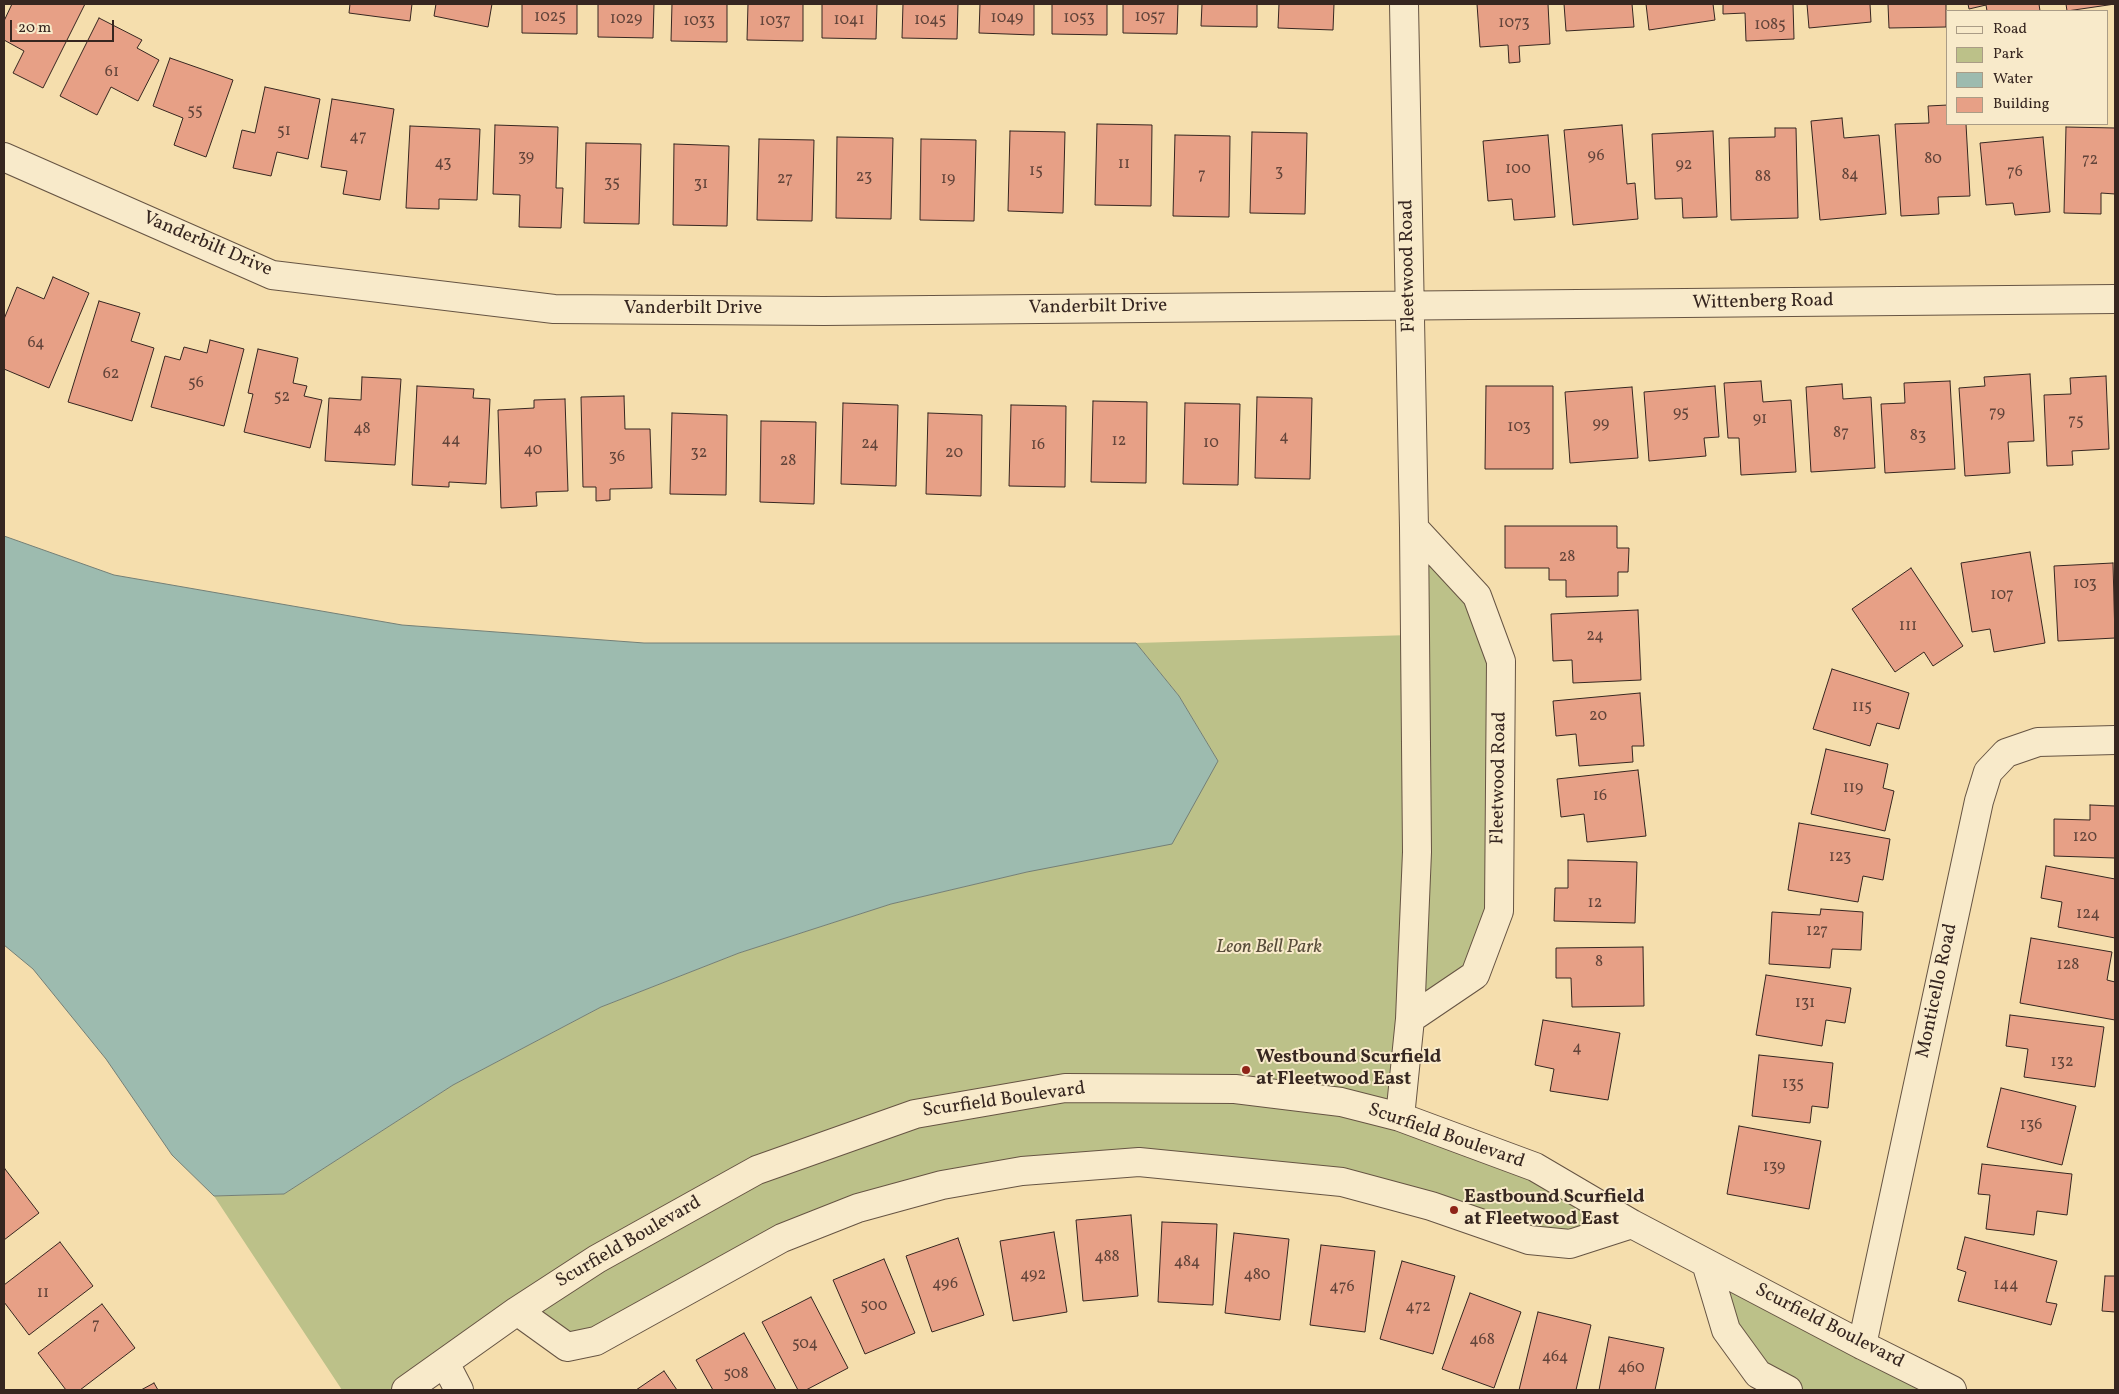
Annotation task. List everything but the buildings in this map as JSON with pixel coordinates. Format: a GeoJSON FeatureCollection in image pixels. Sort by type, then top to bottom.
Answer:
{"type":"FeatureCollection","features":[{"type":"Feature","properties":{"kind":"street","name":"Fleetwood Road"},"geometry":{"type":"LineString","coordinates":[[1400,1117],[1410,1019],[1418,852],[1404,4]]}},
{"type":"Feature","properties":{"kind":"street","name":"Vanderbilt Drive"},"geometry":{"type":"LineString","coordinates":[[4,157],[272,275],[554,309],[824,311],[1410,306]]}},
{"type":"Feature","properties":{"kind":"street","name":"Wittenberg Road"},"geometry":{"type":"LineString","coordinates":[[1410,306],[2115,300]]}},
{"type":"Feature","properties":{"kind":"street","name":"Fleetwood Road"},"geometry":{"type":"LineString","coordinates":[[1410,1019],[1475,975],[1499,911],[1501,671],[1501,661],[1477,596],[1414,528]]}},
{"type":"Feature","properties":{"kind":"street","name":"Monticello Road"},"geometry":{"type":"LineString","coordinates":[[1862,1345],[1979,801],[1988,772],[2006,753],[2038,742],[2115,740]]}},
{"type":"Feature","properties":{"kind":"street","name":"Scurfield Boulevard"},"geometry":{"type":"LineString","coordinates":[[406,1390],[517,1311],[597,1259],[757,1170],[915,1114],[1065,1088],[1235,1089],[1341,1102],[1400,1117],[1535,1167],[1632,1224],[1952,1390]]}},
{"type":"Feature","properties":{"kind":"street"},"geometry":{"type":"LineString","coordinates":[[517,1311],[567,1347],[596,1341],[782,1238],[858,1208],[942,1185],[1022,1171],[1139,1162],[1342,1182],[1431,1206],[1529,1240],[1570,1244],[1632,1224]]}},
{"type":"Feature","properties":{"kind":"street"},"geometry":{"type":"LineString","coordinates":[[1706,1263],[1726,1330],[1758,1374],[1788,1390]]}},
{"type":"Feature","properties":{"kind":"street"},"geometry":{"type":"LineString","coordinates":[[445,1363],[459,1390]]}},
{"type":"Feature","properties":{"kind":"green space","name":"Leon Bell Park"},"geometry":{"type":"Polygon","coordinates":[[[1414,528],[1477,596],[1501,661],[1499,911],[1475,975],[1410,1019],[1400,1117],[1632,1224],[1570,1244],[1431,1206],[1139,1162],[858,1208],[567,1347],[517,1311],[406,1390],[342,1390],[214,1196],[284,1194],[453,1085],[601,1007],[739,953],[891,904],[1027,872],[1218,761],[1179,696],[1136,643],[1411,635],[1414,528]]]}},
{"type":"Feature","properties":{"kind":"green space"},"geometry":{"type":"Polygon","coordinates":[[[1706,1263],[1952,1390],[1788,1390],[1758,1374],[1706,1263]]]}},
{"type":"Feature","properties":{"kind":"water"},"geometry":{"type":"Polygon","coordinates":[[[4,536],[114,575],[402,625],[644,643],[1136,643],[1179,696],[1218,761],[1172,844],[1027,872],[891,904],[739,953],[601,1007],[453,1085],[284,1194],[214,1196],[172,1155],[106,1059],[33,969],[4,945],[4,536]]]}},
{"type":"Feature","properties":{"kind":"place","name":"Westbound Scurfield at Fleetwood East"},"geometry":{"type":"Point","coordinates":[1246,1070]}},
{"type":"Feature","properties":{"kind":"place","name":"Eastbound Scurfield at Fleetwood East"},"geometry":{"type":"Point","coordinates":[1454,1210]}}]}
